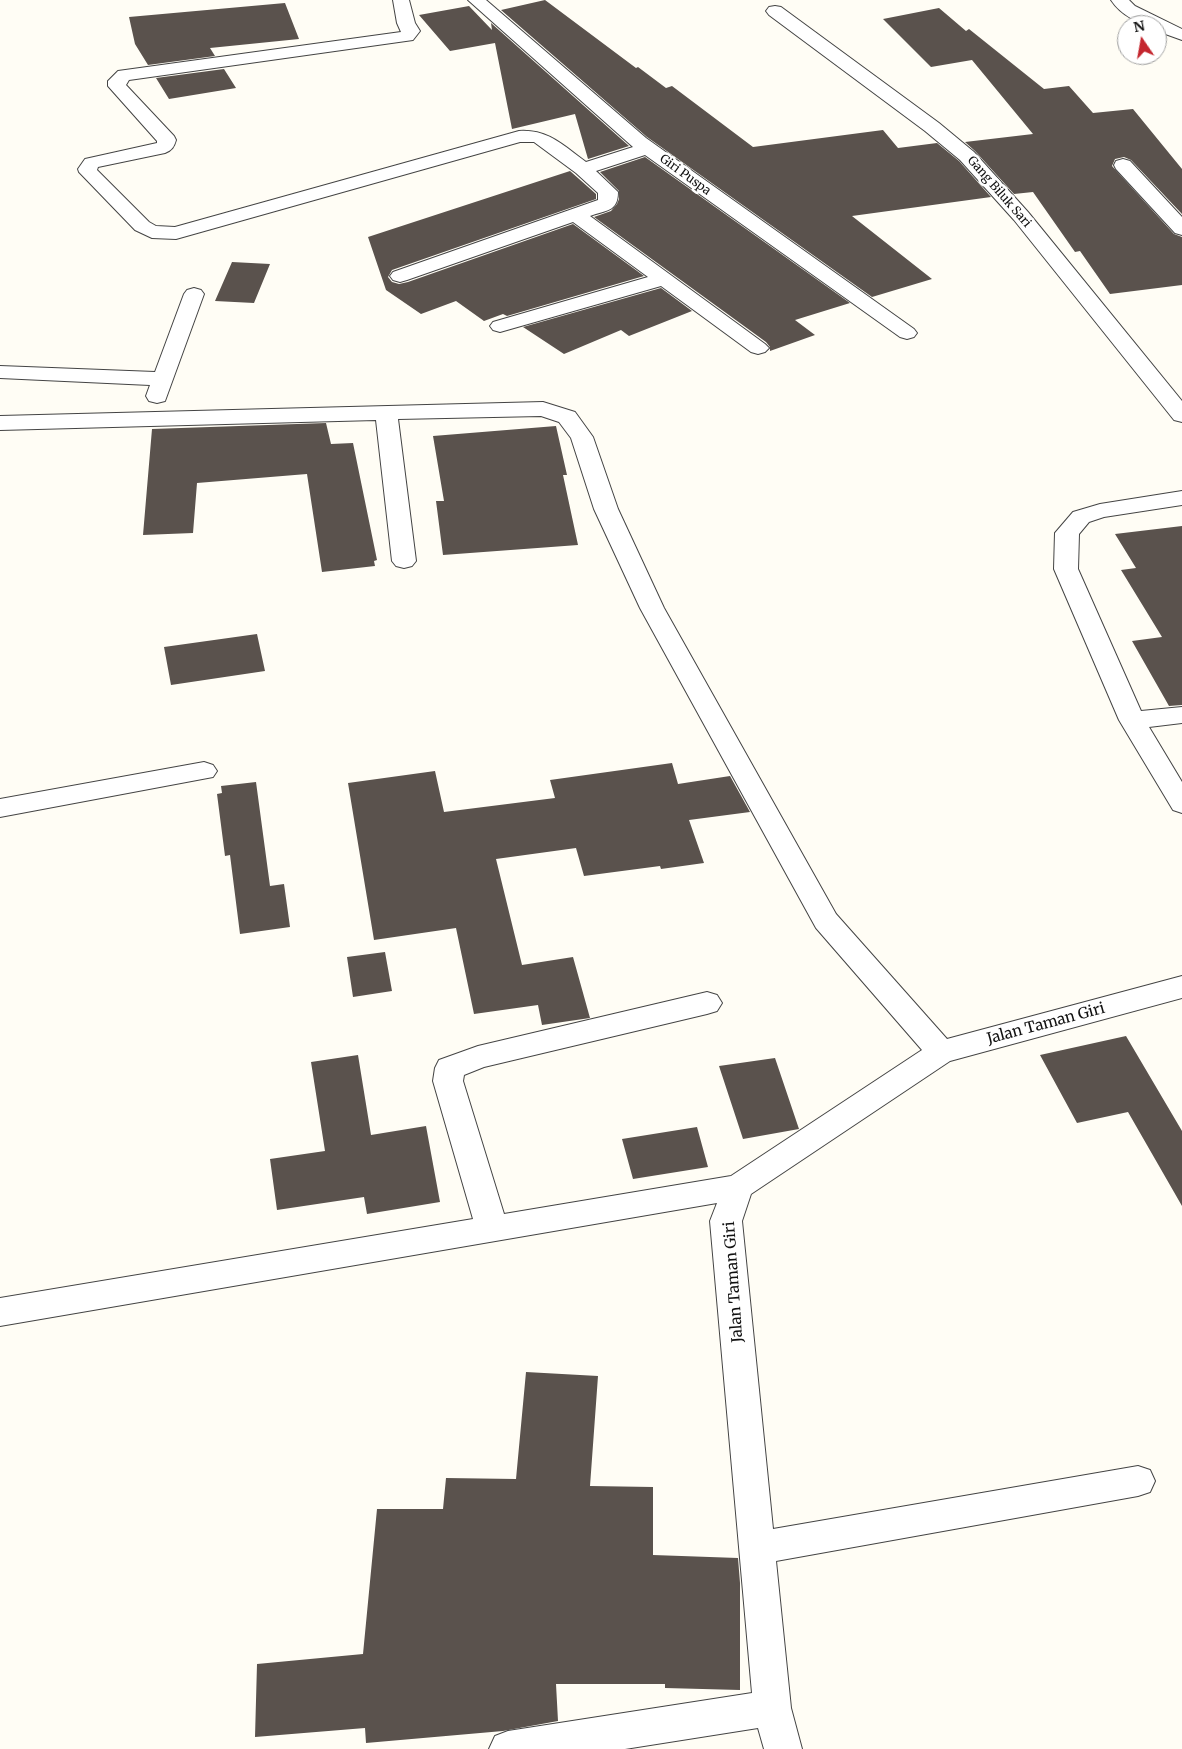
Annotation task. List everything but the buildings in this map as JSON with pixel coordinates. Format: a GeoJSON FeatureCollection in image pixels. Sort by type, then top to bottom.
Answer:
{"type":"FeatureCollection","features":[{"type":"Feature","properties":{"kind":"street"},"geometry":{"type":"LineString","coordinates":[[400,276],[608,204],[608,192],[583,169],[540,138],[530,136],[519,137],[176,233],[152,232],[142,226],[88,172],[92,163],[165,146],[166,140],[117,86],[117,81],[124,75],[407,36],[411,31],[406,23],[401,0]]}},
{"type":"Feature","properties":{"kind":"street","name":"Giri Puspa"},"geometry":{"type":"LineString","coordinates":[[476,0],[648,148],[907,333]]}},
{"type":"Feature","properties":{"kind":"street"},"geometry":{"type":"LineString","coordinates":[[1119,0],[1129,10],[1138,15]]}},
{"type":"Feature","properties":{"kind":"street","name":"Gang Biluk Sari"},"geometry":{"type":"LineString","coordinates":[[775,10],[932,127],[967,156],[1021,216],[1182,415]]}},
{"type":"Feature","properties":{"kind":"street"},"geometry":{"type":"LineString","coordinates":[[1167,29],[1182,35]]}},
{"type":"Feature","properties":{"kind":"street"},"geometry":{"type":"LineString","coordinates":[[583,169],[648,148]]}},
{"type":"Feature","properties":{"kind":"street"},"geometry":{"type":"LineString","coordinates":[[1123,165],[1182,229]]}},
{"type":"Feature","properties":{"kind":"street"},"geometry":{"type":"LineString","coordinates":[[575,214],[758,348]]}},
{"type":"Feature","properties":{"kind":"street"},"geometry":{"type":"LineString","coordinates":[[500,326],[664,279]]}},
{"type":"Feature","properties":{"kind":"street"},"geometry":{"type":"LineString","coordinates":[[149,418],[194,294]]}},
{"type":"Feature","properties":{"kind":"street"},"geometry":{"type":"LineString","coordinates":[[0,372],[163,379]]}},
{"type":"Feature","properties":{"kind":"street"},"geometry":{"type":"LineString","coordinates":[[0,423],[543,409],[567,417],[582,437],[606,509],[652,608],[826,921],[940,1052]]}},
{"type":"Feature","properties":{"kind":"street"},"geometry":{"type":"LineString","coordinates":[[386,414],[404,561]]}},
{"type":"Feature","properties":{"kind":"street"},"geometry":{"type":"LineString","coordinates":[[1182,498],[1100,511],[1081,517],[1067,533],[1066,569],[1132,720],[1182,804]]}},
{"type":"Feature","properties":{"kind":"street"},"geometry":{"type":"LineString","coordinates":[[1132,720],[1182,715]]}},
{"type":"Feature","properties":{"kind":"street"},"geometry":{"type":"LineString","coordinates":[[0,808],[204,771]]}},
{"type":"Feature","properties":{"kind":"street","name":"Jalan Taman Giri"},"geometry":{"type":"LineString","coordinates":[[783,1749],[772,1708],[726,1221],[738,1187],[940,1052],[1182,987]]}},
{"type":"Feature","properties":{"kind":"street"},"geometry":{"type":"LineString","coordinates":[[492,1228],[448,1081],[450,1068],[478,1057],[707,1003]]}},
{"type":"Feature","properties":{"kind":"street"},"geometry":{"type":"LineString","coordinates":[[0,1312],[738,1187]]}},
{"type":"Feature","properties":{"kind":"street"},"geometry":{"type":"LineString","coordinates":[[758,1548],[1138,1481]]}},
{"type":"Feature","properties":{"kind":"street"},"geometry":{"type":"LineString","coordinates":[[508,1749],[772,1708]]}}]}
